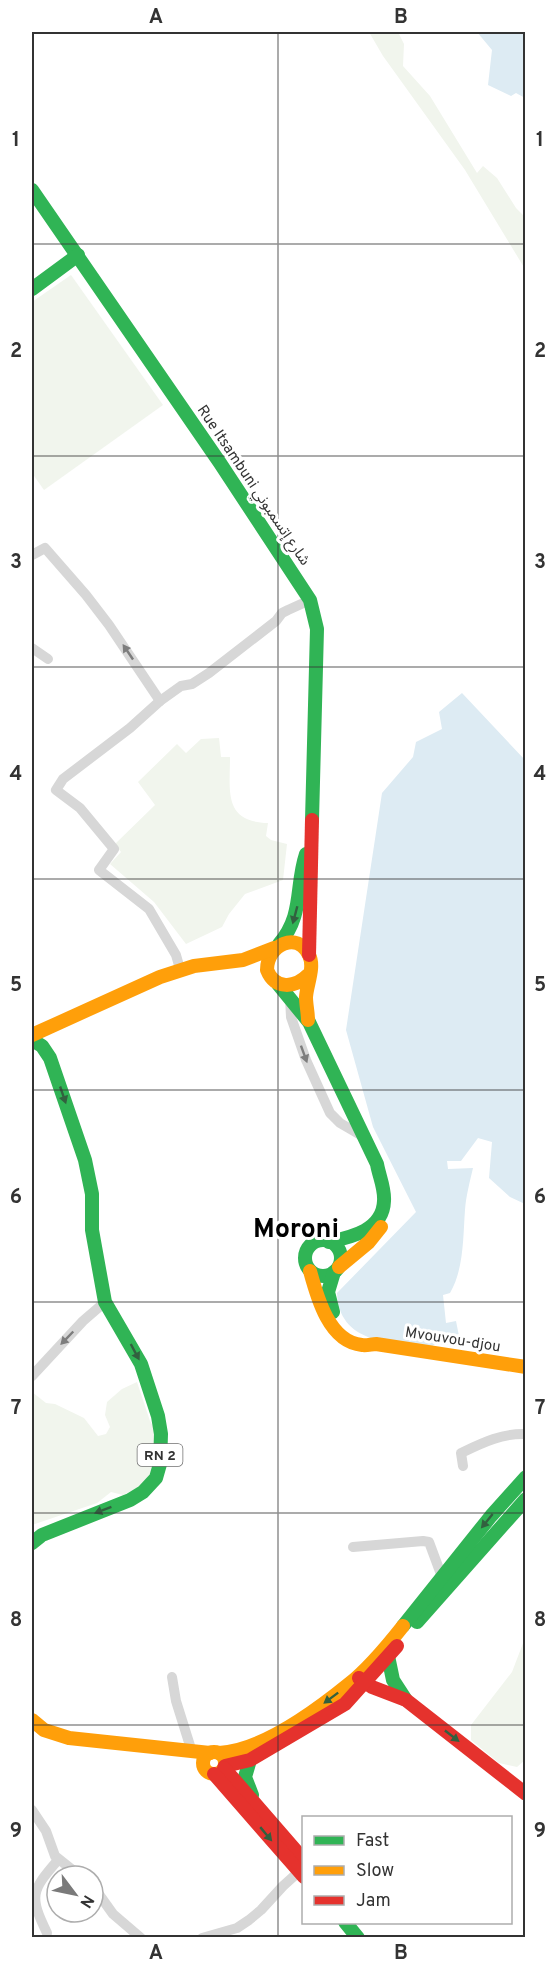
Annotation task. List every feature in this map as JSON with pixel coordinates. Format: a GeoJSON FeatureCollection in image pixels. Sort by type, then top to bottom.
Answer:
{"type":"FeatureCollection","features":[{"type":"Feature","properties":{"kind":"main road","name":"Rue Itsambuni شارع إتسمبوني"},"geometry":{"type":"LineString","coordinates":[[32,190],[220,463],[310,600],[317,629],[309,955]]}},
{"type":"Feature","properties":{"kind":"main road"},"geometry":{"type":"LineString","coordinates":[[32,289],[78,255]]}},
{"type":"Feature","properties":{"kind":"main road","name":"Rue Itsambuni شارع إتسمبوني"},"geometry":{"type":"LineString","coordinates":[[277,946],[287,935],[294,920],[303,860],[312,841]]}},
{"type":"Feature","properties":{"kind":"main road"},"geometry":{"type":"LineString","coordinates":[[32,1035],[113,995],[180,969],[215,962],[241,961],[277,946],[293,943],[305,949],[309,955],[310,969],[306,1000],[309,1022]]}},
{"type":"Feature","properties":{"kind":"main road"},"geometry":{"type":"LineString","coordinates":[[277,946],[267,960],[273,979],[309,1022],[377,1164],[384,1195],[380,1218],[367,1231],[329,1242],[317,1242],[308,1249],[306,1260],[310,1271],[319,1276],[330,1275],[378,1232],[386,1220],[393,1196],[390,1179],[386,1171],[377,1164]]}},
{"type":"Feature","properties":{"kind":"main road"},"geometry":{"type":"LineString","coordinates":[[241,961],[285,986],[298,984],[308,975]]}},
{"type":"Feature","properties":{"kind":"main road"},"geometry":{"type":"LineString","coordinates":[[45,1050],[56,1025]]}},
{"type":"Feature","properties":{"kind":"main road","name":"RN 2"},"geometry":{"type":"LineString","coordinates":[[32,1040],[45,1050],[53,1066],[85,1160],[92,1194],[92,1230],[105,1302],[124,1332],[148,1380],[161,1434],[160,1464],[156,1478],[143,1492],[130,1500],[42,1534],[32,1543]]}},
{"type":"Feature","properties":{"kind":"main road"},"geometry":{"type":"LineString","coordinates":[[329,1242],[340,1252],[341,1257],[336,1270]]}},
{"type":"Feature","properties":{"kind":"main road","name":"Mvouvou-djou"},"geometry":{"type":"LineString","coordinates":[[336,1270],[326,1290],[331,1308],[347,1331],[376,1344],[525,1367]]}},
{"type":"Feature","properties":{"kind":"main road","name":"Mvouvou-djou"},"geometry":{"type":"LineString","coordinates":[[310,1271],[323,1310],[334,1327],[357,1344],[368,1347],[376,1344]]}},
{"type":"Feature","properties":{"kind":"main road"},"geometry":{"type":"LineString","coordinates":[[446,1581],[525,1477]]}},
{"type":"Feature","properties":{"kind":"main road"},"geometry":{"type":"LineString","coordinates":[[172,1750],[216,1763],[250,1760],[345,1704],[362,1680],[446,1581],[525,1499]]}},
{"type":"Feature","properties":{"kind":"main road"},"geometry":{"type":"LineString","coordinates":[[385,1652],[393,1680],[406,1700]]}},
{"type":"Feature","properties":{"kind":"main road"},"geometry":{"type":"LineString","coordinates":[[362,1680],[406,1700],[525,1794]]}},
{"type":"Feature","properties":{"kind":"main road"},"geometry":{"type":"LineString","coordinates":[[216,1763],[289,1727],[362,1680]]}},
{"type":"Feature","properties":{"kind":"main road"},"geometry":{"type":"LineString","coordinates":[[32,1719],[44,1730],[63,1737],[192,1752],[216,1763],[263,1813]]}},
{"type":"Feature","properties":{"kind":"main road"},"geometry":{"type":"LineString","coordinates":[[250,1760],[245,1773],[246,1782],[263,1813],[302,1869]]}},
{"type":"Feature","properties":{"kind":"main road"},"geometry":{"type":"LineString","coordinates":[[216,1763],[302,1869]]}},
{"type":"Feature","properties":{"kind":"main road"},"geometry":{"type":"LineString","coordinates":[[346,1924],[358,1938]]}},
{"type":"Feature","properties":{"kind":"main road"},"geometry":{"type":"LineString","coordinates":[[359,1924],[370,1938]]}},
{"type":"Feature","properties":{"kind":"street"},"geometry":{"type":"LineString","coordinates":[[32,555],[45,548],[87,595],[160,701]]}},
{"type":"Feature","properties":{"kind":"street"},"geometry":{"type":"LineString","coordinates":[[180,969],[176,955],[149,909],[99,870],[114,849],[80,808],[56,790],[63,779],[130,728],[160,701],[181,686],[192,684],[208,673],[276,621],[282,613],[310,600]]}},
{"type":"Feature","properties":{"kind":"street"},"geometry":{"type":"LineString","coordinates":[[32,648],[48,659]]}},
{"type":"Feature","properties":{"kind":"street"},"geometry":{"type":"LineString","coordinates":[[290,998],[291,1017],[302,1049],[330,1113],[344,1126],[364,1137]]}},
{"type":"Feature","properties":{"kind":"street"},"geometry":{"type":"LineString","coordinates":[[32,1376],[83,1321],[105,1302]]}},
{"type":"Feature","properties":{"kind":"street"},"geometry":{"type":"LineString","coordinates":[[463,1466],[461,1453],[492,1439],[525,1434]]}},
{"type":"Feature","properties":{"kind":"street"},"geometry":{"type":"LineString","coordinates":[[352,1546],[429,1542],[446,1581]]}},
{"type":"Feature","properties":{"kind":"street"},"geometry":{"type":"LineString","coordinates":[[172,1677],[180,1716],[187,1730],[192,1752]]}},
{"type":"Feature","properties":{"kind":"street"},"geometry":{"type":"LineString","coordinates":[[32,1810],[43,1826],[52,1852],[64,1864]]}},
{"type":"Feature","properties":{"kind":"street"},"geometry":{"type":"LineString","coordinates":[[47,1933],[33,1900],[37,1888],[58,1860]]}},
{"type":"Feature","properties":{"kind":"street"},"geometry":{"type":"LineString","coordinates":[[202,1938],[222,1935],[256,1915],[302,1869]]}},
{"type":"Feature","properties":{"kind":"street"},"geometry":{"type":"LineString","coordinates":[[105,1903],[113,1914],[141,1938]]}},
{"type":"Feature","properties":{"kind":"shaded area"},"geometry":{"type":"Polygon","coordinates":[[[369,32],[398,32],[404,44],[403,66],[430,96],[477,173],[483,166],[497,178],[516,208],[525,217],[525,269],[465,170],[383,56],[369,32]]]}},
{"type":"Feature","properties":{"kind":"shaded area"},"geometry":{"type":"Polygon","coordinates":[[[477,32],[525,32],[525,98],[516,93],[511,96],[488,85],[492,50],[477,32]]]}},
{"type":"Feature","properties":{"kind":"shaded area"},"geometry":{"type":"Polygon","coordinates":[[[71,275],[163,405],[44,490],[32,473],[32,302],[71,275]]]}},
{"type":"Feature","properties":{"kind":"shaded area"},"geometry":{"type":"Polygon","coordinates":[[[462,693],[525,760],[525,1204],[510,1197],[489,1178],[492,1142],[478,1138],[461,1161],[447,1161],[448,1169],[473,1168],[466,1199],[458,1274],[450,1293],[443,1295],[446,1323],[456,1321],[460,1341],[457,1345],[435,1344],[427,1350],[382,1342],[368,1337],[356,1331],[347,1322],[340,1309],[337,1293],[416,1212],[373,1127],[346,1030],[382,793],[413,757],[416,742],[442,729],[439,712],[462,693]]]}},
{"type":"Feature","properties":{"kind":"shaded area"},"geometry":{"type":"Polygon","coordinates":[[[219,738],[221,757],[230,757],[230,793],[236,811],[253,821],[268,823],[266,836],[271,840],[287,844],[283,880],[245,894],[222,927],[186,944],[154,902],[110,864],[121,852],[115,844],[155,805],[138,782],[177,744],[186,753],[201,739],[219,738]]]}},
{"type":"Feature","properties":{"kind":"shaded area"},"geometry":{"type":"Polygon","coordinates":[[[137,1382],[150,1421],[157,1433],[157,1467],[141,1486],[123,1495],[111,1492],[97,1503],[32,1525],[32,1392],[46,1403],[55,1404],[84,1418],[98,1436],[106,1434],[110,1427],[105,1415],[107,1402],[122,1389],[137,1382]]]}},
{"type":"Feature","properties":{"kind":"shaded area"},"geometry":{"type":"Polygon","coordinates":[[[525,1638],[525,1760],[517,1767],[499,1763],[471,1740],[471,1725],[512,1672],[525,1638]]]}},
{"type":"Feature","properties":{"kind":"traffic: fast"},"geometry":{"type":"LineString","coordinates":[[32,190],[220,463],[310,600],[317,629],[312,820]]}},
{"type":"Feature","properties":{"kind":"traffic: fast"},"geometry":{"type":"LineString","coordinates":[[32,289],[78,255]]}},
{"type":"Feature","properties":{"kind":"traffic: fast"},"geometry":{"type":"LineString","coordinates":[[279,944],[287,933],[296,911],[306,854]]}},
{"type":"Feature","properties":{"kind":"traffic: fast"},"geometry":{"type":"LineString","coordinates":[[278,984],[309,1022],[377,1164],[383,1187],[384,1201],[378,1219],[365,1230],[347,1238],[329,1242]]}},
{"type":"Feature","properties":{"kind":"traffic: fast"},"geometry":{"type":"LineString","coordinates":[[32,1040],[42,1046],[50,1058],[85,1160],[92,1194],[92,1230],[105,1302],[141,1364],[158,1416],[161,1434],[160,1464],[156,1478],[143,1492],[130,1500],[42,1535],[32,1543]]}},
{"type":"Feature","properties":{"kind":"traffic: fast"},"geometry":{"type":"LineString","coordinates":[[323,1240],[336,1245],[341,1258],[336,1271],[323,1276],[310,1271],[305,1258],[310,1245],[323,1240]]}},
{"type":"Feature","properties":{"kind":"traffic: fast"},"geometry":{"type":"LineString","coordinates":[[333,1312],[328,1292],[334,1272]]}},
{"type":"Feature","properties":{"kind":"traffic: fast"},"geometry":{"type":"LineString","coordinates":[[403,1626],[491,1516],[526,1477]]}},
{"type":"Feature","properties":{"kind":"traffic: fast"},"geometry":{"type":"LineString","coordinates":[[417,1622],[526,1499]]}},
{"type":"Feature","properties":{"kind":"traffic: fast"},"geometry":{"type":"LineString","coordinates":[[384,1651],[388,1656],[393,1680],[406,1700]]}},
{"type":"Feature","properties":{"kind":"traffic: fast"},"geometry":{"type":"LineString","coordinates":[[250,1760],[245,1777],[252,1795]]}},
{"type":"Feature","properties":{"kind":"traffic: fast"},"geometry":{"type":"LineString","coordinates":[[347,1924],[358,1938]]}},
{"type":"Feature","properties":{"kind":"traffic: slow"},"geometry":{"type":"LineString","coordinates":[[308,975],[297,983],[280,984],[267,970],[268,961],[277,948],[291,942],[304,948],[309,955],[311,970],[306,997],[308,1020]]}},
{"type":"Feature","properties":{"kind":"traffic: slow"},"geometry":{"type":"LineString","coordinates":[[32,1035],[160,977],[194,966],[243,960],[274,948]]}},
{"type":"Feature","properties":{"kind":"traffic: slow"},"geometry":{"type":"LineString","coordinates":[[339,1267],[369,1242],[381,1227]]}},
{"type":"Feature","properties":{"kind":"traffic: slow"},"geometry":{"type":"LineString","coordinates":[[310,1271],[326,1317],[341,1336],[351,1342],[526,1367]]}},
{"type":"Feature","properties":{"kind":"traffic: slow"},"geometry":{"type":"LineString","coordinates":[[219,1753],[253,1745],[305,1717],[356,1678],[378,1657],[403,1626]]}},
{"type":"Feature","properties":{"kind":"traffic: slow"},"geometry":{"type":"LineString","coordinates":[[32,1720],[44,1730],[69,1738],[210,1753]]}},
{"type":"Feature","properties":{"kind":"traffic: slow"},"geometry":{"type":"LineString","coordinates":[[214,1752],[222,1755],[225,1763],[222,1771],[214,1774],[206,1771],[203,1763],[206,1755],[214,1752]]}},
{"type":"Feature","properties":{"kind":"traffic: jam"},"geometry":{"type":"LineString","coordinates":[[309,955],[312,820]]}},
{"type":"Feature","properties":{"kind":"traffic: jam"},"geometry":{"type":"LineString","coordinates":[[225,1766],[250,1760],[345,1704],[397,1646]]}},
{"type":"Feature","properties":{"kind":"traffic: jam"},"geometry":{"type":"LineString","coordinates":[[359,1678],[372,1687],[406,1700],[526,1794]]}},
{"type":"Feature","properties":{"kind":"traffic: jam"},"geometry":{"type":"LineString","coordinates":[[224,1768],[302,1858]]}},
{"type":"Feature","properties":{"kind":"traffic: jam"},"geometry":{"type":"LineString","coordinates":[[214,1774],[302,1875]]}},
{"type":"Feature","properties":{"kind":"district","name":"Moroni"},"geometry":{"type":"Point","coordinates":[296,1228]}}]}
